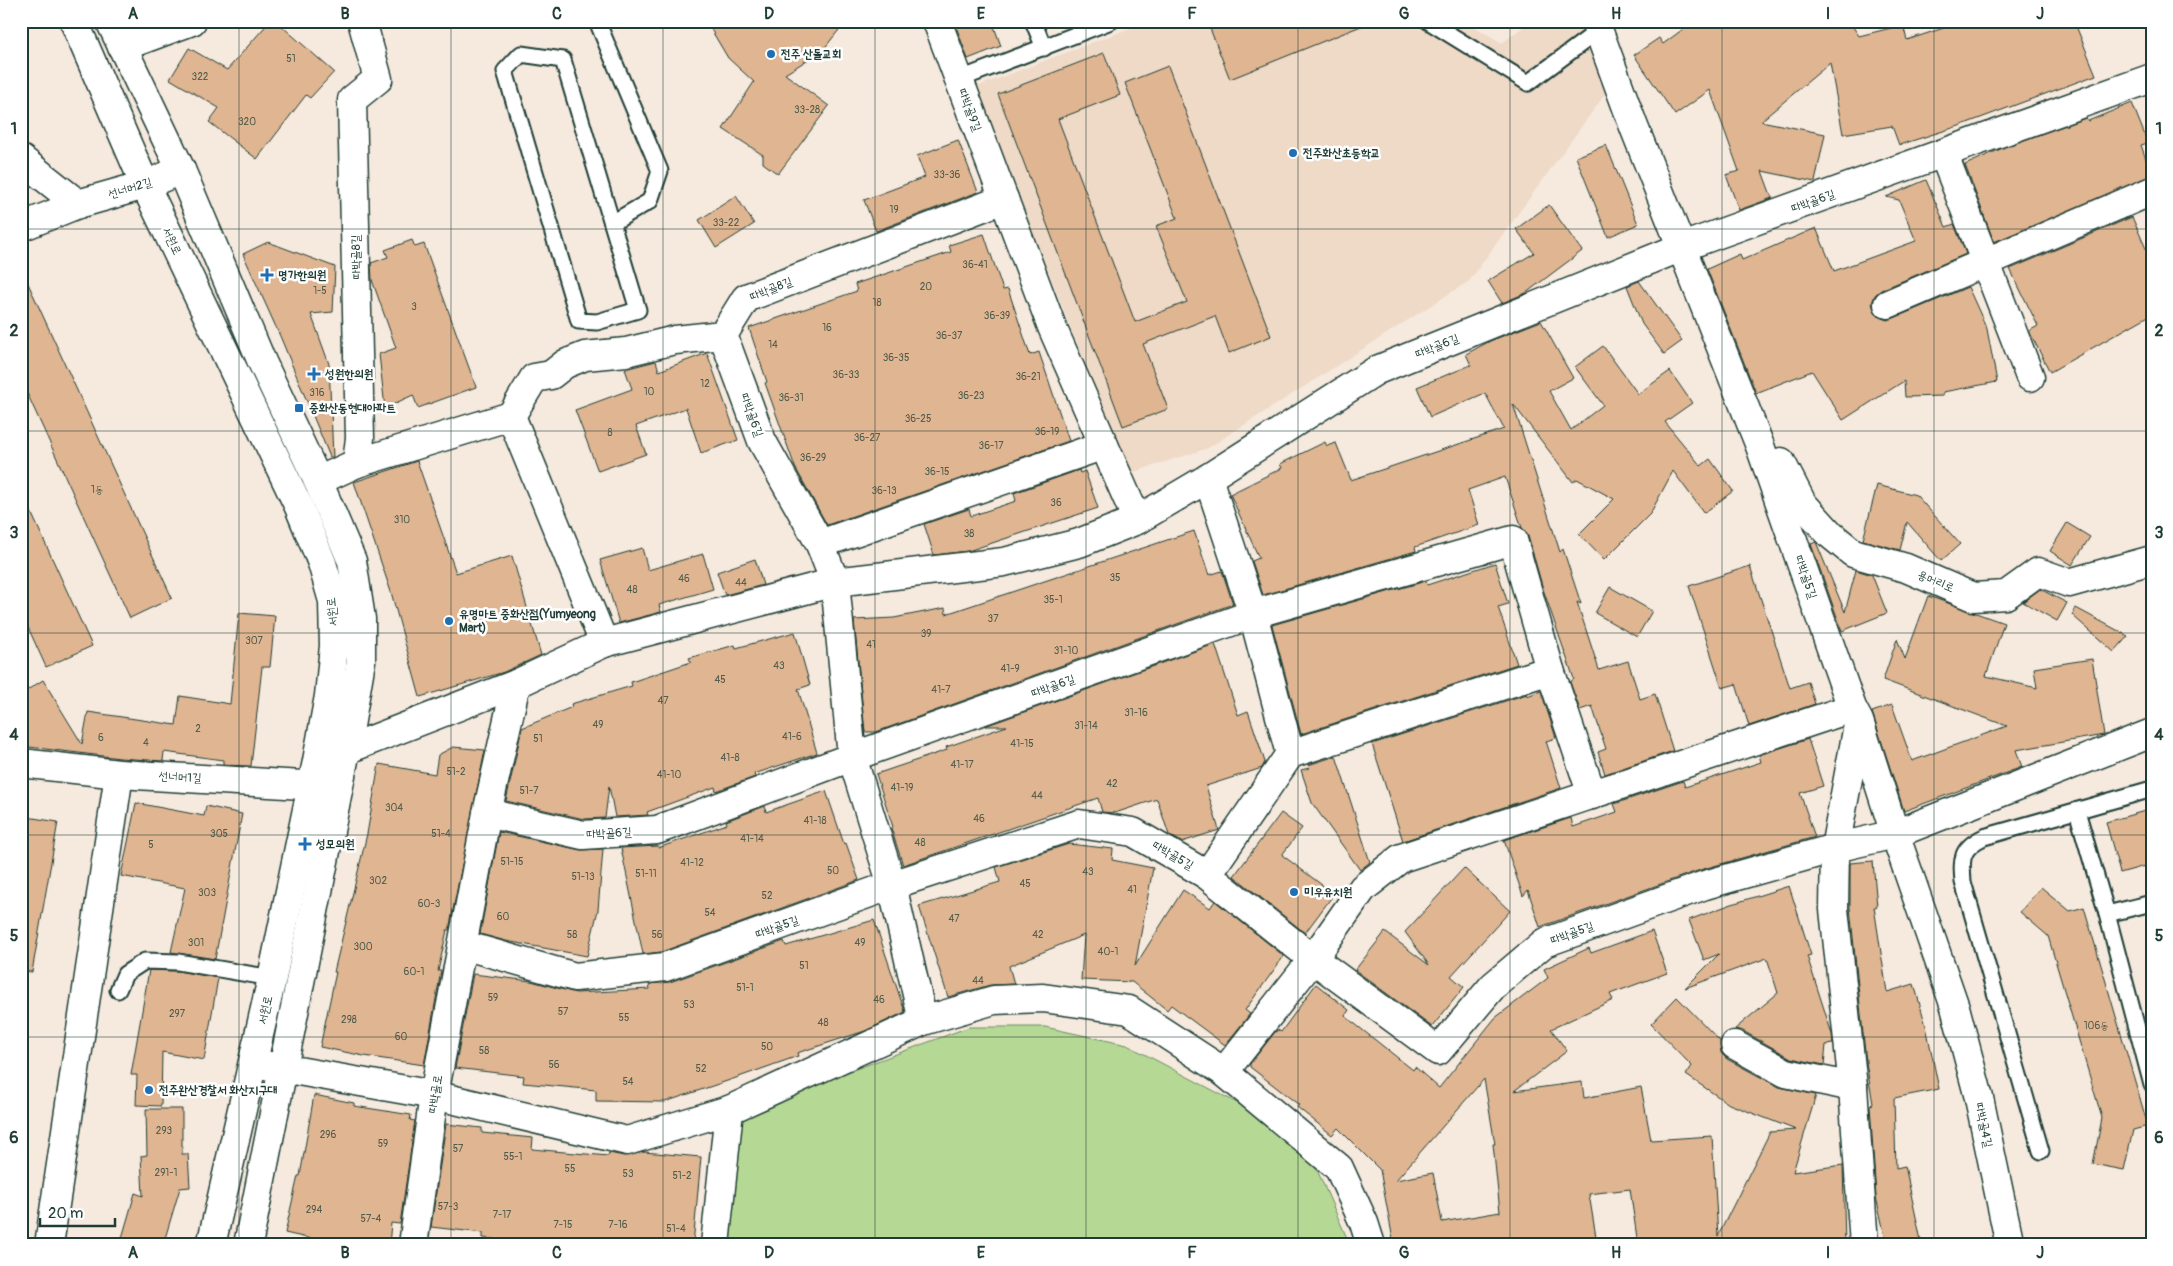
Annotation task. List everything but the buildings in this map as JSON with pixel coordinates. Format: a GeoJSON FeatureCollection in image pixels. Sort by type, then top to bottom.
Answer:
{"type":"FeatureCollection","features":[{"type":"Feature","properties":{"kind":"street","name":"서원로"},"geometry":{"type":"LineString","coordinates":[[74,21],[145,185],[299,506],[322,563],[333,601],[334,646],[329,696],[272,978],[211,1245]]}},
{"type":"Feature","properties":{"kind":"street"},"geometry":{"type":"LineString","coordinates":[[110,21],[181,170],[262,362],[318,481],[352,561],[361,619],[361,661],[346,750],[248,1245]]}},
{"type":"Feature","properties":{"kind":"street"},"geometry":{"type":"LineString","coordinates":[[122,47],[192,21]]}},
{"type":"Feature","properties":{"kind":"street","name":"따박골8길"},"geometry":{"type":"LineString","coordinates":[[357,463],[360,438],[352,100],[378,79],[362,21]]}},
{"type":"Feature","properties":{"kind":"street","name":"따박골9길"},"geometry":{"type":"LineString","coordinates":[[937,21],[1052,327],[1137,520]]}},
{"type":"Feature","properties":{"kind":"street"},"geometry":{"type":"LineString","coordinates":[[1603,25],[1682,248],[1760,446]]}},
{"type":"Feature","properties":{"kind":"street","name":"따박골6길"},"geometry":{"type":"LineString","coordinates":[[314,773],[346,750],[516,684],[604,643],[835,582],[1004,562],[1079,543],[1137,520],[1208,478],[1377,370],[1682,248],[1944,155],[2150,86]]}},
{"type":"Feature","properties":{"kind":"street"},"geometry":{"type":"LineString","coordinates":[[1944,155],[2030,377]]}},
{"type":"Feature","properties":{"kind":"street"},"geometry":{"type":"LineString","coordinates":[[21,159],[78,204]]}},
{"type":"Feature","properties":{"kind":"street","name":"선너머2길"},"geometry":{"type":"LineString","coordinates":[[21,227],[78,204],[145,185],[181,170]]}},
{"type":"Feature","properties":{"kind":"street"},"geometry":{"type":"LineString","coordinates":[[1888,304],[2152,192]]}},
{"type":"Feature","properties":{"kind":"street","name":"따박골8길"},"geometry":{"type":"LineString","coordinates":[[723,335],[746,298],[1004,199]]}},
{"type":"Feature","properties":{"kind":"street"},"geometry":{"type":"LineString","coordinates":[[318,481],[357,463],[511,416],[534,378],[551,375],[565,364],[585,356],[626,352],[675,340],[723,335]]}},
{"type":"Feature","properties":{"kind":"street","name":"따박골6길"},"geometry":{"type":"LineString","coordinates":[[723,335],[762,442],[820,544],[835,582],[852,757],[892,886],[924,1021]]}},
{"type":"Feature","properties":{"kind":"street"},"geometry":{"type":"LineString","coordinates":[[511,416],[604,643]]}},
{"type":"Feature","properties":{"kind":"street"},"geometry":{"type":"LineString","coordinates":[[820,544],[1104,445]]}},
{"type":"Feature","properties":{"kind":"street","name":"용머리로"},"geometry":{"type":"LineString","coordinates":[[1760,446],[1782,463],[1802,503],[1831,535],[1853,554],[1906,568],[1973,596],[2006,595],[2038,572],[2069,583],[2152,560]]}},
{"type":"Feature","properties":{"kind":"street","name":"따박골5길"},"geometry":{"type":"LineString","coordinates":[[1760,446],[1855,714],[1954,1007]]}},
{"type":"Feature","properties":{"kind":"street"},"geometry":{"type":"LineString","coordinates":[[1208,478],[1254,614],[1290,754],[1550,670],[1592,794]]}},
{"type":"Feature","properties":{"kind":"street","name":"따박골6길"},"geometry":{"type":"LineString","coordinates":[[487,814],[583,835],[657,830],[852,757],[1254,614],[1513,540],[1550,670]]}},
{"type":"Feature","properties":{"kind":"street"},"geometry":{"type":"LineString","coordinates":[[463,945],[487,814],[516,684]]}},
{"type":"Feature","properties":{"kind":"street"},"geometry":{"type":"LineString","coordinates":[[1224,1072],[1313,959],[1363,888],[1401,858],[1592,794],[1855,714],[1835,848],[1834,909],[1853,1087],[1864,1245]]}},
{"type":"Feature","properties":{"kind":"street","name":"따박골5길"},"geometry":{"type":"LineString","coordinates":[[463,945],[575,977],[665,967],[892,886],[1079,824],[1133,832],[1207,875],[1313,959],[1438,1051],[1493,986],[1544,943],[1705,885],[1835,848],[1895,834],[2152,733]]}},
{"type":"Feature","properties":{"kind":"street","name":"따박골5길"},"geometry":{"type":"LineString","coordinates":[[1207,875],[1290,754]]}},
{"type":"Feature","properties":{"kind":"street","name":"선너머1길"},"geometry":{"type":"LineString","coordinates":[[21,763],[119,774],[314,773],[339,787]]}},
{"type":"Feature","properties":{"kind":"street"},"geometry":{"type":"LineString","coordinates":[[50,1245],[119,774]]}},
{"type":"Feature","properties":{"kind":"street","name":"따박골로"},"geometry":{"type":"LineString","coordinates":[[414,1245],[434,1095],[463,945]]}},
{"type":"Feature","properties":{"kind":"street"},"geometry":{"type":"LineString","coordinates":[[252,1063],[434,1095],[626,1141],[729,1110],[924,1021],[994,1000],[1043,998],[1129,1010],[1224,1072],[1339,1168],[1364,1223],[1371,1245]]}},
{"type":"Feature","properties":{"kind":"street","name":"따박골4길"},"geometry":{"type":"LineString","coordinates":[[1954,1007],[1978,1098],[2010,1245]]}},
{"type":"Feature","properties":{"kind":"street"},"geometry":{"type":"LineString","coordinates":[[1735,1045],[1786,1072],[1853,1087]]}},
{"type":"Feature","properties":{"kind":"street"},"geometry":{"type":"LineString","coordinates":[[715,1245],[729,1110]]}},
{"type":"Feature","properties":{"kind":"lane"},"geometry":{"type":"LineString","coordinates":[[597,21],[660,171],[650,201],[612,223]]}},
{"type":"Feature","properties":{"kind":"lane"},"geometry":{"type":"LineString","coordinates":[[1033,21],[1044,48]]}},
{"type":"Feature","properties":{"kind":"lane"},"geometry":{"type":"LineString","coordinates":[[958,80],[1112,21]]}},
{"type":"Feature","properties":{"kind":"lane"},"geometry":{"type":"LineString","coordinates":[[1428,21],[1528,83],[1603,25]]}},
{"type":"Feature","properties":{"kind":"lane"},"geometry":{"type":"LineString","coordinates":[[521,54],[563,60],[612,223],[638,310],[597,322],[579,321],[505,71],[521,54]]}},
{"type":"Feature","properties":{"kind":"lane"},"geometry":{"type":"LineString","coordinates":[[2041,1151],[1963,882],[1961,860],[1971,844],[1984,837],[2152,789]]}},
{"type":"Feature","properties":{"kind":"lane"},"geometry":{"type":"LineString","coordinates":[[2077,811],[2107,914],[2152,1085]]}},
{"type":"Feature","properties":{"kind":"lane"},"geometry":{"type":"LineString","coordinates":[[2107,914],[2152,903]]}},
{"type":"Feature","properties":{"kind":"lane"},"geometry":{"type":"LineString","coordinates":[[118,990],[125,974],[145,961],[178,962],[272,978]]}},
{"type":"Feature","properties":{"kind":"shaded area"},"geometry":{"type":"Polygon","coordinates":[[[1149,21],[1465,21],[1502,43],[1531,21],[1595,21],[1616,79],[1469,281],[1208,448],[1128,474],[976,87],[1149,21]]]}},
{"type":"Feature","properties":{"kind":"green space"},"geometry":{"type":"Polygon","coordinates":[[[969,1027],[1045,1027],[1127,1045],[1239,1104],[1314,1163],[1350,1245],[724,1245],[740,1112],[969,1027]]]}},
{"type":"Feature","properties":{"kind":"place","name":"전주 산돌교회"},"geometry":{"type":"Point","coordinates":[771,54]}},
{"type":"Feature","properties":{"kind":"place","name":"전주화산초등학교"},"geometry":{"type":"Point","coordinates":[1293,153]}},
{"type":"Feature","properties":{"kind":"place","name":"명가한의원"},"geometry":{"type":"Point","coordinates":[267,275]}},
{"type":"Feature","properties":{"kind":"place","name":"성원한의원"},"geometry":{"type":"Point","coordinates":[314,374]}},
{"type":"Feature","properties":{"kind":"place","name":"중화산동현대아파트"},"geometry":{"type":"Point","coordinates":[299,408]}},
{"type":"Feature","properties":{"kind":"place","name":"유명마트 중화산점(Yumyeong Mart)"},"geometry":{"type":"Point","coordinates":[449,621]}},
{"type":"Feature","properties":{"kind":"place","name":"성모의원"},"geometry":{"type":"Point","coordinates":[305,844]}},
{"type":"Feature","properties":{"kind":"place","name":"미우유치원"},"geometry":{"type":"Point","coordinates":[1294,892]}},
{"type":"Feature","properties":{"kind":"place","name":"전주완산경찰서 화산지구대"},"geometry":{"type":"Point","coordinates":[149,1090]}}]}
